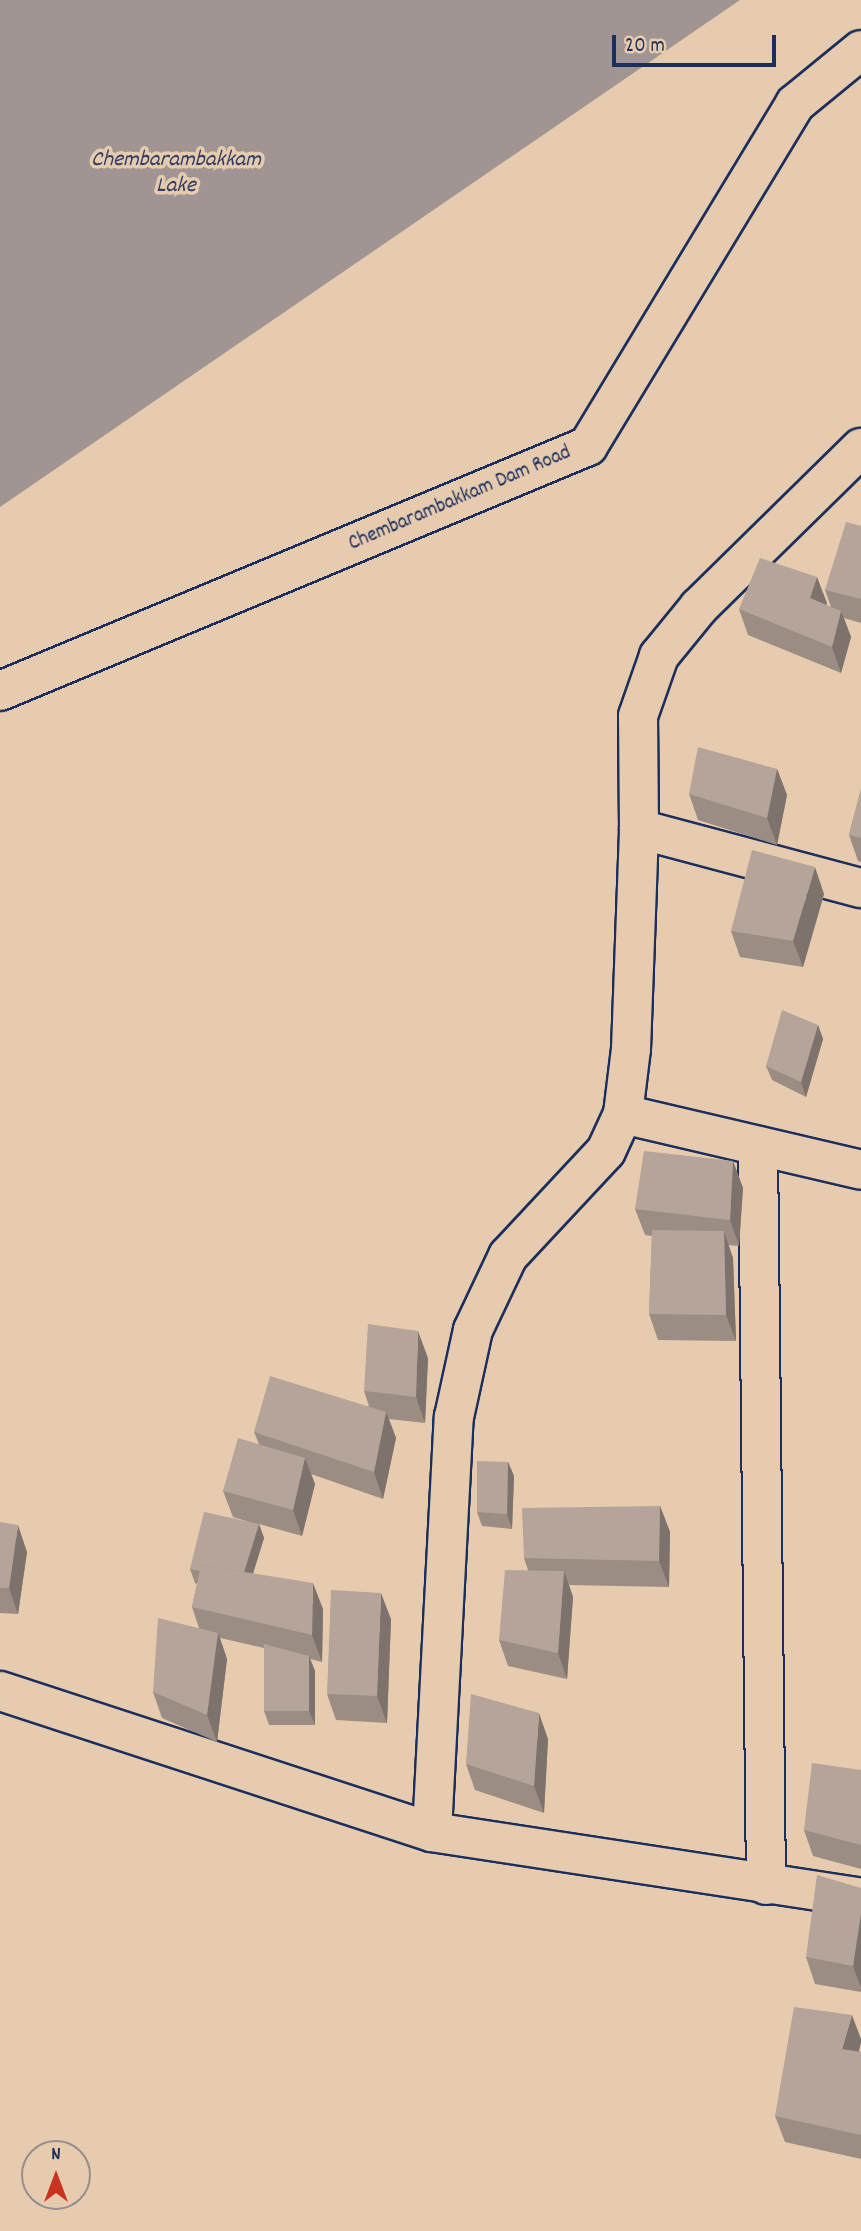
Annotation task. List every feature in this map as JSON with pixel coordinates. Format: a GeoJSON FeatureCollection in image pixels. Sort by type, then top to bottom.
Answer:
{"type":"FeatureCollection","features":[{"type":"Feature","properties":{"kind":"street","name":"Chembarambakkam Dam Road"},"geometry":{"type":"LineString","coordinates":[[0,691],[588,446],[795,104],[861,50]]}},
{"type":"Feature","properties":{"kind":"street"},"geometry":{"type":"LineString","coordinates":[[432,1832],[454,1417],[473,1330],[508,1256],[607,1151],[623,1114],[631,1049],[639,829],[638,716],[659,656],[699,607],[861,448]]}},
{"type":"Feature","properties":{"kind":"street"},"geometry":{"type":"LineString","coordinates":[[639,829],[861,888]]}},
{"type":"Feature","properties":{"kind":"street"},"geometry":{"type":"LineString","coordinates":[[623,1114],[861,1170]]}},
{"type":"Feature","properties":{"kind":"street"},"geometry":{"type":"LineString","coordinates":[[758,1146],[766,1885]]}},
{"type":"Feature","properties":{"kind":"street"},"geometry":{"type":"LineString","coordinates":[[0,1691],[432,1832],[861,1898]]}},
{"type":"Feature","properties":{"kind":"water","name":"Chembarambakkam Lake"},"geometry":{"type":"Polygon","coordinates":[[[0,0],[740,0],[0,507],[0,0]]]}},
{"type":"Feature","properties":{"kind":"building"},"geometry":{"type":"Polygon","coordinates":[[[846,522],[861,526],[861,599],[825,590],[846,522]]]}},
{"type":"Feature","properties":{"kind":"building"},"geometry":{"type":"Polygon","coordinates":[[[760,558],[817,577],[810,598],[841,611],[832,647],[739,609],[760,558]]]}},
{"type":"Feature","properties":{"kind":"building"},"geometry":{"type":"Polygon","coordinates":[[[698,747],[777,769],[767,818],[689,794],[698,747]]]}},
{"type":"Feature","properties":{"kind":"building"},"geometry":{"type":"Polygon","coordinates":[[[861,789],[861,838],[849,835],[861,789]]]}},
{"type":"Feature","properties":{"kind":"building"},"geometry":{"type":"Polygon","coordinates":[[[752,850],[815,867],[793,941],[731,931],[752,850]]]}},
{"type":"Feature","properties":{"kind":"building"},"geometry":{"type":"Polygon","coordinates":[[[782,1010],[818,1025],[801,1082],[766,1066],[782,1010]]]}},
{"type":"Feature","properties":{"kind":"building"},"geometry":{"type":"Polygon","coordinates":[[[644,1151],[733,1161],[730,1220],[635,1209],[644,1151]]]}},
{"type":"Feature","properties":{"kind":"building"},"geometry":{"type":"Polygon","coordinates":[[[652,1230],[724,1231],[726,1315],[649,1314],[652,1230]]]}},
{"type":"Feature","properties":{"kind":"building"},"geometry":{"type":"Polygon","coordinates":[[[368,1324],[418,1331],[416,1397],[364,1391],[368,1324]]]}},
{"type":"Feature","properties":{"kind":"building"},"geometry":{"type":"Polygon","coordinates":[[[270,1376],[386,1412],[374,1472],[254,1432],[270,1376]]]}},
{"type":"Feature","properties":{"kind":"building"},"geometry":{"type":"Polygon","coordinates":[[[238,1438],[305,1458],[293,1510],[223,1491],[238,1438]]]}},
{"type":"Feature","properties":{"kind":"building"},"geometry":{"type":"Polygon","coordinates":[[[477,1461],[508,1462],[507,1514],[477,1512],[477,1461]]]}},
{"type":"Feature","properties":{"kind":"building"},"geometry":{"type":"Polygon","coordinates":[[[660,1506],[659,1561],[524,1558],[522,1508],[660,1506]]]}},
{"type":"Feature","properties":{"kind":"building"},"geometry":{"type":"Polygon","coordinates":[[[204,1512],[259,1524],[244,1572],[201,1565],[200,1571],[190,1569],[204,1512]]]}},
{"type":"Feature","properties":{"kind":"building"},"geometry":{"type":"Polygon","coordinates":[[[0,1522],[18,1525],[9,1588],[0,1588],[0,1522]]]}},
{"type":"Feature","properties":{"kind":"building"},"geometry":{"type":"Polygon","coordinates":[[[201,1565],[313,1583],[312,1635],[192,1607],[201,1565]]]}},
{"type":"Feature","properties":{"kind":"building"},"geometry":{"type":"Polygon","coordinates":[[[505,1570],[564,1571],[558,1653],[499,1640],[505,1570]]]}},
{"type":"Feature","properties":{"kind":"building"},"geometry":{"type":"Polygon","coordinates":[[[331,1590],[381,1593],[377,1696],[327,1694],[331,1590]]]}},
{"type":"Feature","properties":{"kind":"building"},"geometry":{"type":"Polygon","coordinates":[[[158,1618],[218,1633],[207,1715],[153,1692],[158,1618]]]}},
{"type":"Feature","properties":{"kind":"building"},"geometry":{"type":"Polygon","coordinates":[[[264,1644],[309,1656],[309,1711],[264,1711],[264,1644]]]}},
{"type":"Feature","properties":{"kind":"building"},"geometry":{"type":"Polygon","coordinates":[[[471,1694],[539,1713],[534,1786],[466,1764],[471,1694]]]}},
{"type":"Feature","properties":{"kind":"building"},"geometry":{"type":"Polygon","coordinates":[[[812,1763],[861,1770],[861,1845],[804,1830],[812,1763]]]}},
{"type":"Feature","properties":{"kind":"building"},"geometry":{"type":"Polygon","coordinates":[[[817,1875],[861,1888],[861,1913],[853,1966],[806,1957],[817,1875]]]}},
{"type":"Feature","properties":{"kind":"building"},"geometry":{"type":"Polygon","coordinates":[[[794,2007],[852,2015],[842,2049],[861,2052],[861,2135],[775,2116],[794,2007]]]}}]}
